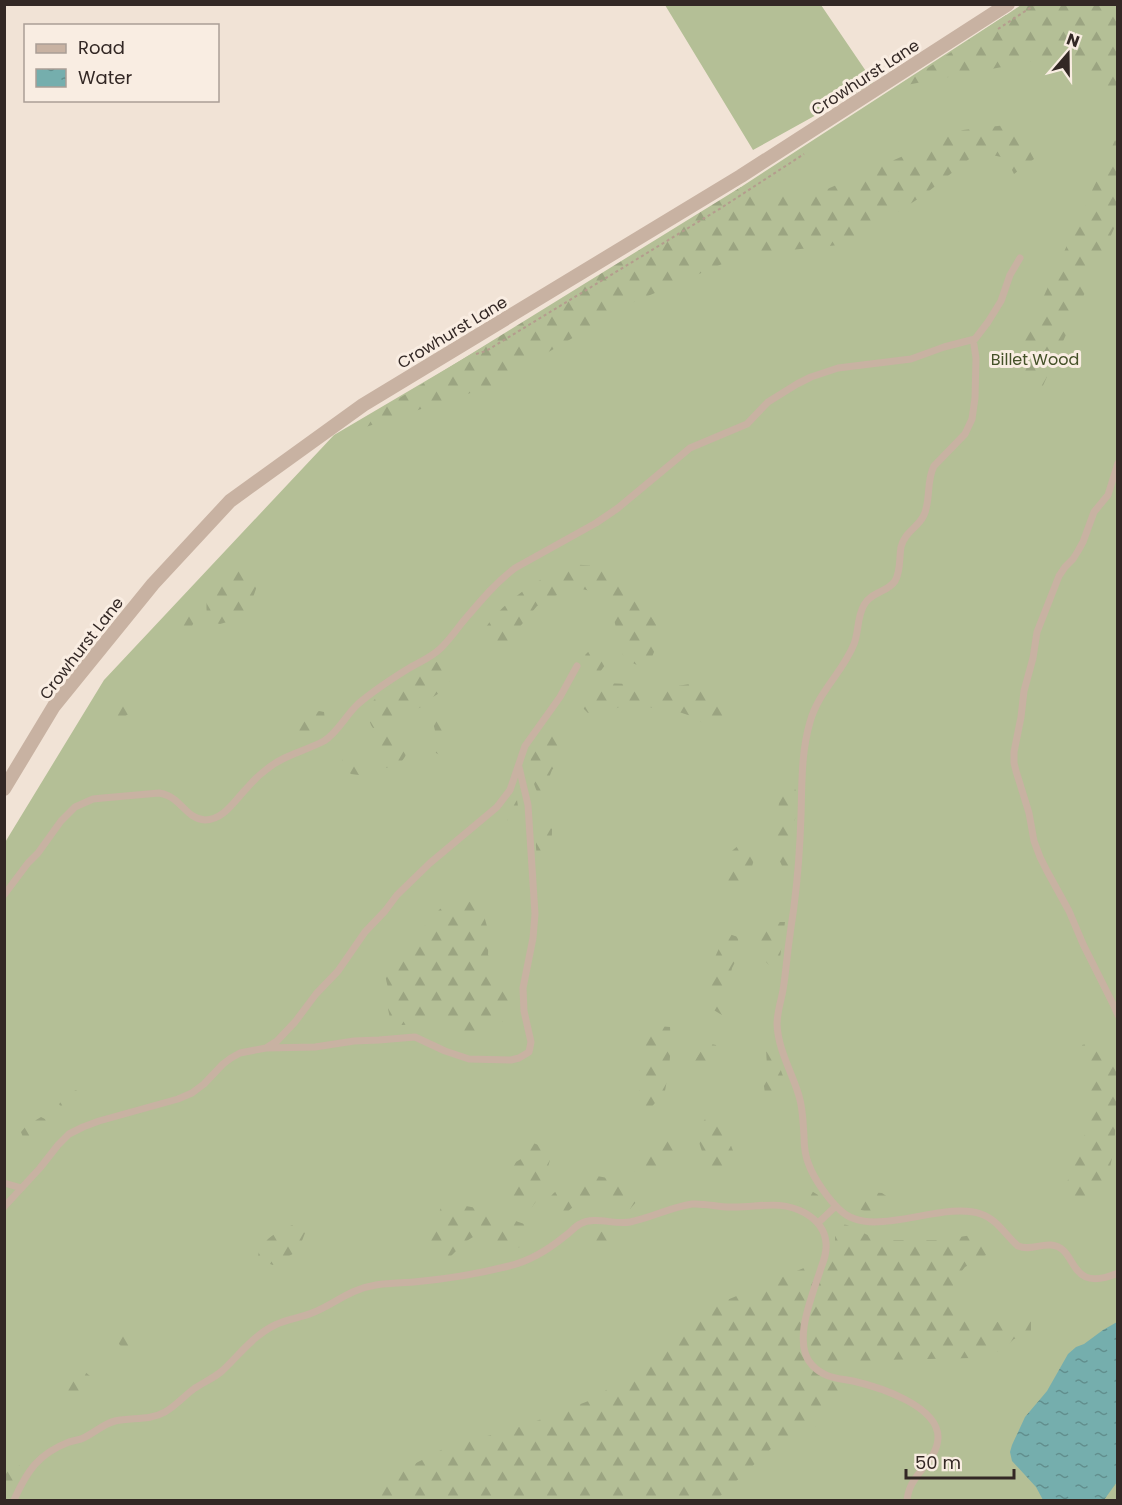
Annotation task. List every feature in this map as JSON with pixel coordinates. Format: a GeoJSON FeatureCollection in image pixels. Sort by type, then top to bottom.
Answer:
{"type":"FeatureCollection","features":[{"type":"Feature","properties":{"kind":"street","name":"Crowhurst Lane"},"geometry":{"type":"LineString","coordinates":[[4,789],[54,706],[153,584],[230,501],[363,405],[741,176],[1005,5]]}},
{"type":"Feature","properties":{"kind":"lane"},"geometry":{"type":"LineString","coordinates":[[4,895],[61,821],[75,807],[83,803],[103,798],[159,793],[176,800],[190,814],[200,819],[206,820],[222,815],[249,785],[278,760],[325,740],[334,733],[359,703],[393,678],[440,649],[486,594],[515,568],[569,539],[610,513],[690,448],[747,424],[768,402],[811,377],[847,366],[911,359],[975,339],[1001,301],[1010,275],[1020,258]]}},
{"type":"Feature","properties":{"kind":"lane"},"geometry":{"type":"LineString","coordinates":[[974,345],[975,398],[972,419],[965,434],[931,471],[927,505],[918,523],[909,530],[904,538],[899,571],[895,580],[872,595],[864,604],[852,649],[819,701],[811,719],[803,757],[797,883],[777,1026],[785,1060],[800,1099],[808,1163],[823,1189],[843,1214],[866,1222],[962,1210],[974,1212],[982,1214],[997,1224],[1010,1239],[1024,1249],[1051,1245],[1058,1247],[1065,1252],[1079,1273],[1086,1278],[1105,1279],[1118,1274]]}},
{"type":"Feature","properties":{"kind":"lane"},"geometry":{"type":"LineString","coordinates":[[1118,463],[1108,495],[1094,512],[1083,542],[1073,560],[1059,576],[1037,632],[1024,691],[1014,763],[1040,857],[1069,910],[1118,1015]]}},
{"type":"Feature","properties":{"kind":"lane"},"geometry":{"type":"LineString","coordinates":[[266,1048],[277,1041],[295,1022],[316,994],[338,971],[364,932],[397,895],[430,863],[497,807],[510,790],[525,746],[560,697],[577,666]]}},
{"type":"Feature","properties":{"kind":"lane"},"geometry":{"type":"LineString","coordinates":[[4,1207],[69,1134],[99,1121],[192,1093],[231,1058],[240,1053],[266,1048],[315,1047],[354,1041],[415,1037],[459,1057],[469,1059],[511,1060],[529,1052],[531,1042],[524,1011],[523,988],[533,938],[535,914],[528,806],[519,765]]}},
{"type":"Feature","properties":{"kind":"lane"},"geometry":{"type":"LineString","coordinates":[[4,1183],[18,1187]]}},
{"type":"Feature","properties":{"kind":"lane"},"geometry":{"type":"LineString","coordinates":[[14,1500],[30,1469],[47,1453],[115,1421],[141,1419],[162,1414],[197,1386],[219,1374],[261,1333],[285,1321],[311,1314],[354,1290],[378,1284],[430,1280],[514,1265],[543,1253],[579,1224],[590,1221],[626,1223],[693,1204],[729,1207],[773,1204],[789,1206],[803,1212],[822,1228],[826,1240],[826,1251],[808,1312],[804,1332],[804,1350],[815,1368],[833,1378],[883,1391],[921,1408],[929,1416],[935,1425],[938,1437],[935,1450],[909,1489],[907,1500]]}},
{"type":"Feature","properties":{"kind":"lane"},"geometry":{"type":"LineString","coordinates":[[818,1223],[836,1206]]}},
{"type":"Feature","properties":{"kind":"green space"},"geometry":{"type":"Polygon","coordinates":[[[665,5],[821,5],[874,83],[753,150],[665,5]]]}},
{"type":"Feature","properties":{"kind":"green space"},"geometry":{"type":"Polygon","coordinates":[[[1021,5],[1117,5],[1117,104],[1066,55],[901,86],[1021,5]]]}},
{"type":"Feature","properties":{"kind":"green space"},"geometry":{"type":"Polygon","coordinates":[[[1006,15],[1117,85],[1117,1500],[5,1500],[4,844],[104,680],[334,435],[656,245],[1006,15]]]}},
{"type":"Feature","properties":{"kind":"green space"},"geometry":{"type":"Polygon","coordinates":[[[1015,124],[1034,159],[1014,174],[1006,158],[978,152],[924,195],[848,244],[743,255],[634,302],[489,387],[338,436],[741,187],[802,200],[963,130],[1015,124]]]}},
{"type":"Feature","properties":{"kind":"green space","name":"Billet Wood"},"geometry":{"type":"Polygon","coordinates":[[[1117,136],[1117,222],[1041,390],[1010,370],[1117,136]]]}},
{"type":"Feature","properties":{"kind":"green space"},"geometry":{"type":"Polygon","coordinates":[[[570,564],[596,566],[613,574],[633,588],[656,624],[658,642],[652,657],[637,665],[624,659],[611,608],[603,594],[582,589],[559,594],[537,606],[508,641],[493,649],[485,644],[483,631],[501,609],[533,584],[570,564]]]}},
{"type":"Feature","properties":{"kind":"green space"},"geometry":{"type":"Polygon","coordinates":[[[234,568],[250,574],[258,583],[250,606],[234,620],[220,624],[208,621],[209,590],[218,572],[234,568]]]}},
{"type":"Feature","properties":{"kind":"green space"},"geometry":{"type":"Polygon","coordinates":[[[185,606],[193,609],[195,620],[190,630],[178,629],[175,621],[185,606]]]}},
{"type":"Feature","properties":{"kind":"green space"},"geometry":{"type":"Polygon","coordinates":[[[600,649],[607,653],[608,661],[600,672],[592,669],[585,655],[590,650],[600,649]]]}},
{"type":"Feature","properties":{"kind":"green space"},"geometry":{"type":"Polygon","coordinates":[[[440,660],[450,667],[450,681],[441,692],[423,706],[385,726],[373,728],[369,714],[370,706],[375,699],[440,660]]]}},
{"type":"Feature","properties":{"kind":"green space"},"geometry":{"type":"Polygon","coordinates":[[[602,683],[630,684],[652,690],[696,683],[716,695],[727,710],[727,722],[718,732],[691,716],[667,708],[652,708],[641,703],[628,703],[615,709],[588,713],[579,704],[581,699],[588,690],[602,683]]]}},
{"type":"Feature","properties":{"kind":"green space"},"geometry":{"type":"Polygon","coordinates":[[[118,693],[132,702],[130,713],[121,719],[109,714],[109,707],[118,693]]]}},
{"type":"Feature","properties":{"kind":"green space"},"geometry":{"type":"Polygon","coordinates":[[[319,711],[324,712],[325,720],[322,723],[306,733],[292,735],[297,727],[319,711]]]}},
{"type":"Feature","properties":{"kind":"green space"},"geometry":{"type":"Polygon","coordinates":[[[439,713],[445,720],[444,743],[440,755],[432,751],[436,735],[432,718],[439,713]]]}},
{"type":"Feature","properties":{"kind":"green space"},"geometry":{"type":"Polygon","coordinates":[[[557,732],[565,746],[561,760],[552,770],[543,793],[544,807],[530,768],[532,754],[545,733],[557,732]]]}},
{"type":"Feature","properties":{"kind":"green space"},"geometry":{"type":"Polygon","coordinates":[[[395,733],[406,739],[409,747],[401,762],[386,768],[375,756],[375,741],[384,735],[395,733]]]}},
{"type":"Feature","properties":{"kind":"green space"},"geometry":{"type":"Polygon","coordinates":[[[356,748],[364,753],[365,761],[359,775],[351,774],[342,766],[343,756],[347,749],[356,748]]]}},
{"type":"Feature","properties":{"kind":"green space"},"geometry":{"type":"Polygon","coordinates":[[[789,782],[801,801],[794,822],[790,874],[787,877],[774,848],[780,793],[782,785],[789,782]]]}},
{"type":"Feature","properties":{"kind":"green space"},"geometry":{"type":"Polygon","coordinates":[[[517,800],[519,816],[515,831],[508,822],[505,811],[517,800]]]}},
{"type":"Feature","properties":{"kind":"green space"},"geometry":{"type":"Polygon","coordinates":[[[543,823],[552,829],[552,840],[543,869],[538,858],[536,840],[543,823]]]}},
{"type":"Feature","properties":{"kind":"green space"},"geometry":{"type":"Polygon","coordinates":[[[742,843],[751,845],[755,856],[751,870],[744,873],[733,891],[723,878],[722,867],[732,851],[742,843]]]}},
{"type":"Feature","properties":{"kind":"green space"},"geometry":{"type":"Polygon","coordinates":[[[459,898],[477,904],[484,916],[489,933],[488,955],[508,990],[511,1007],[504,1021],[476,1033],[465,1041],[454,1037],[456,1027],[447,1018],[434,1015],[416,1023],[396,1025],[390,1018],[388,1009],[388,988],[385,975],[386,964],[390,957],[397,953],[408,953],[416,947],[426,923],[440,909],[459,898]]]}},
{"type":"Feature","properties":{"kind":"green space"},"geometry":{"type":"Polygon","coordinates":[[[775,922],[785,922],[778,972],[764,959],[757,941],[775,922]]]}},
{"type":"Feature","properties":{"kind":"green space"},"geometry":{"type":"Polygon","coordinates":[[[726,933],[738,937],[739,954],[732,968],[722,1015],[712,1009],[709,1000],[711,966],[726,933]]]}},
{"type":"Feature","properties":{"kind":"green space"},"geometry":{"type":"Polygon","coordinates":[[[658,1026],[670,1027],[669,1068],[665,1091],[644,1116],[630,1104],[643,1083],[645,1032],[658,1026]]]}},
{"type":"Feature","properties":{"kind":"green space"},"geometry":{"type":"Polygon","coordinates":[[[1095,1042],[1115,1064],[1118,1089],[1114,1148],[1106,1187],[1095,1202],[1071,1203],[1063,1193],[1090,1121],[1089,1091],[1082,1045],[1095,1042]]]}},
{"type":"Feature","properties":{"kind":"green space"},"geometry":{"type":"Polygon","coordinates":[[[706,1043],[716,1045],[719,1058],[710,1076],[697,1081],[691,1072],[694,1062],[706,1043]]]}},
{"type":"Feature","properties":{"kind":"green space"},"geometry":{"type":"Polygon","coordinates":[[[766,1049],[779,1065],[784,1079],[778,1092],[766,1101],[763,1079],[767,1066],[766,1049]]]}},
{"type":"Feature","properties":{"kind":"green space"},"geometry":{"type":"Polygon","coordinates":[[[76,1090],[83,1097],[79,1106],[72,1111],[63,1110],[59,1104],[76,1090]]]}},
{"type":"Feature","properties":{"kind":"green space"},"geometry":{"type":"Polygon","coordinates":[[[41,1117],[51,1122],[45,1135],[33,1145],[24,1140],[21,1132],[41,1117]]]}},
{"type":"Feature","properties":{"kind":"green space"},"geometry":{"type":"Polygon","coordinates":[[[707,1117],[722,1128],[730,1144],[735,1156],[730,1171],[703,1169],[700,1164],[703,1154],[698,1134],[700,1126],[707,1117]]]}},
{"type":"Feature","properties":{"kind":"green space"},"geometry":{"type":"Polygon","coordinates":[[[675,1134],[679,1142],[678,1154],[666,1169],[655,1174],[634,1171],[634,1155],[661,1135],[675,1134]]]}},
{"type":"Feature","properties":{"kind":"green space"},"geometry":{"type":"Polygon","coordinates":[[[533,1143],[547,1148],[550,1160],[539,1197],[532,1207],[523,1212],[509,1203],[509,1185],[516,1162],[524,1157],[533,1143]]]}},
{"type":"Feature","properties":{"kind":"green space"},"geometry":{"type":"Polygon","coordinates":[[[597,1176],[618,1180],[635,1189],[637,1201],[630,1209],[608,1201],[584,1197],[565,1214],[549,1216],[544,1207],[559,1189],[573,1182],[597,1176]]]}},
{"type":"Feature","properties":{"kind":"green space"},"geometry":{"type":"Polygon","coordinates":[[[801,1188],[818,1195],[819,1202],[812,1206],[800,1202],[794,1194],[801,1188]]]}},
{"type":"Feature","properties":{"kind":"green space"},"geometry":{"type":"Polygon","coordinates":[[[869,1192],[882,1193],[892,1200],[888,1209],[867,1212],[859,1209],[857,1196],[869,1192]]]}},
{"type":"Feature","properties":{"kind":"green space"},"geometry":{"type":"Polygon","coordinates":[[[455,1204],[482,1209],[527,1225],[529,1236],[526,1246],[515,1248],[473,1237],[451,1256],[435,1256],[425,1244],[441,1208],[455,1204]]]}},
{"type":"Feature","properties":{"kind":"green space"},"geometry":{"type":"Polygon","coordinates":[[[835,1223],[847,1225],[878,1240],[939,1240],[986,1233],[995,1250],[965,1267],[953,1282],[953,1301],[958,1315],[972,1325],[1031,1318],[1031,1334],[1014,1339],[1001,1351],[973,1358],[880,1360],[844,1365],[842,1397],[809,1434],[773,1447],[716,1500],[366,1500],[395,1474],[445,1448],[526,1425],[591,1400],[620,1381],[682,1323],[727,1300],[835,1255],[835,1223]]]}},
{"type":"Feature","properties":{"kind":"green space"},"geometry":{"type":"Polygon","coordinates":[[[292,1225],[305,1233],[298,1251],[273,1265],[264,1262],[258,1256],[263,1245],[271,1237],[292,1225]]]}},
{"type":"Feature","properties":{"kind":"green space"},"geometry":{"type":"Polygon","coordinates":[[[598,1231],[615,1233],[621,1241],[600,1251],[590,1244],[585,1236],[598,1231]]]}},
{"type":"Feature","properties":{"kind":"green space"},"geometry":{"type":"Polygon","coordinates":[[[127,1330],[135,1334],[136,1340],[132,1346],[124,1349],[119,1344],[118,1338],[119,1333],[127,1330]]]}},
{"type":"Feature","properties":{"kind":"green space"},"geometry":{"type":"Polygon","coordinates":[[[84,1371],[90,1376],[81,1389],[70,1397],[59,1397],[59,1391],[66,1378],[84,1371]]]}},
{"type":"Feature","properties":{"kind":"green space"},"geometry":{"type":"Polygon","coordinates":[[[8,1458],[20,1466],[5,1499],[5,1459],[8,1458]]]}},
{"type":"Feature","properties":{"kind":"water"},"geometry":{"type":"Polygon","coordinates":[[[1117,1322],[1117,1482],[1104,1500],[1043,1500],[1036,1487],[1012,1461],[1010,1452],[1012,1445],[1025,1417],[1047,1391],[1068,1354],[1117,1322]]]}}]}
